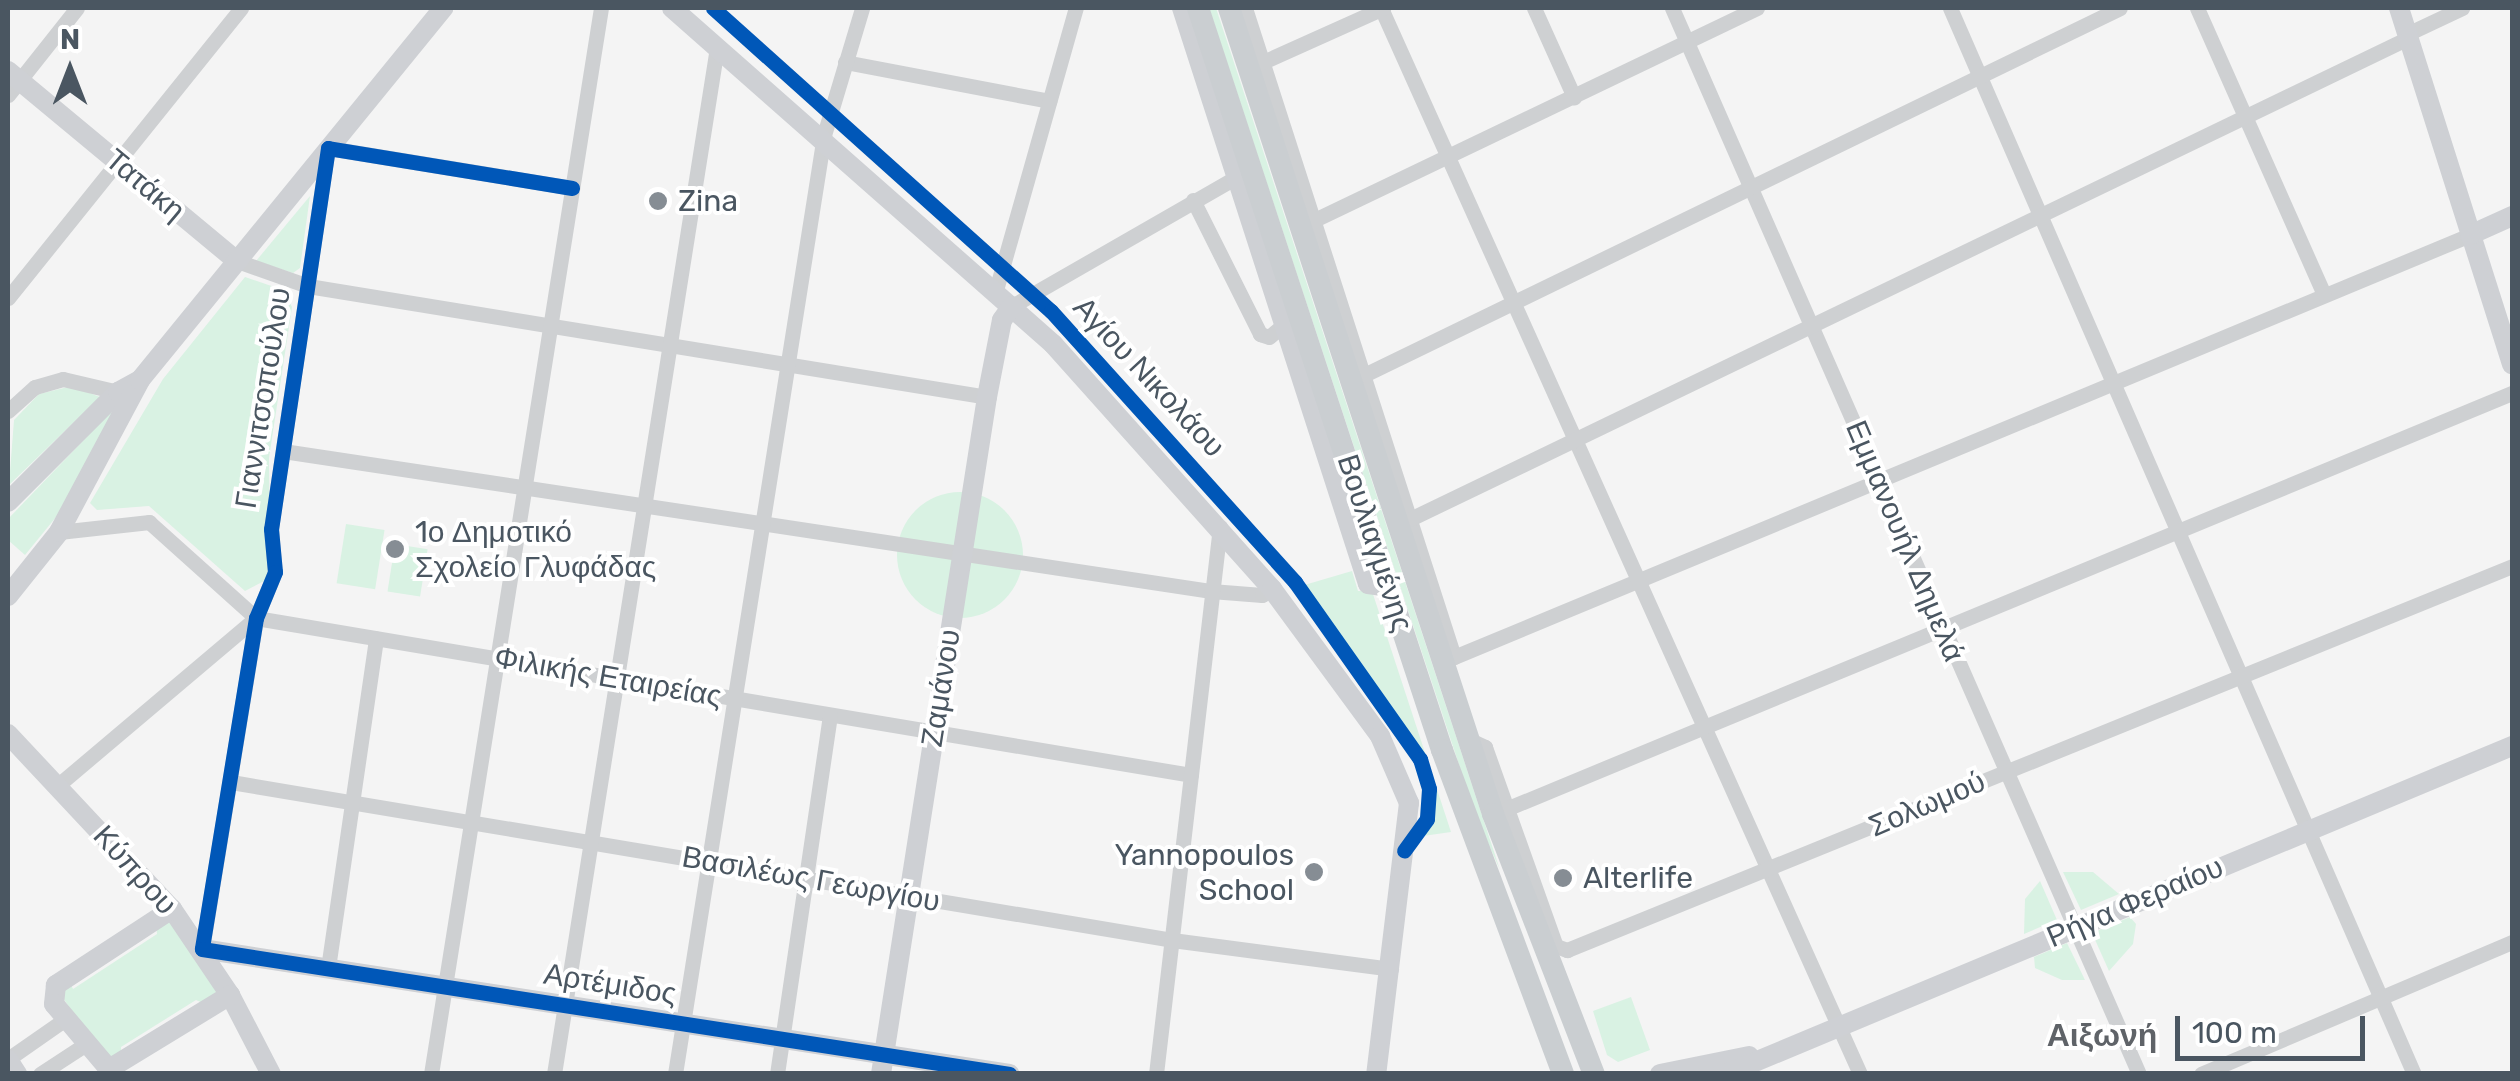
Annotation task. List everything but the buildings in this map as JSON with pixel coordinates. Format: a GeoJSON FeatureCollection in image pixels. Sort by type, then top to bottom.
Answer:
{"type":"FeatureCollection","features":[{"type":"Feature","properties":{"kind":"main road","name":"Βουλιαγμένης"},"geometry":{"type":"LineString","coordinates":[[1198,8],[1261,225],[1547,1038],[1563,1074]]}},
{"type":"Feature","properties":{"kind":"main road","name":"Βουλιαγμένης"},"geometry":{"type":"LineString","coordinates":[[1229,8],[1306,224],[1396,497],[1468,739],[1542,946],[1594,1074]]}},
{"type":"Feature","properties":{"kind":"main road"},"geometry":{"type":"LineString","coordinates":[[1542,946],[1543,910]]}},
{"type":"Feature","properties":{"kind":"main road"},"geometry":{"type":"LineString","coordinates":[[1546,1074],[1547,1038]]}},
{"type":"Feature","properties":{"kind":"street"},"geometry":{"type":"LineString","coordinates":[[12,82],[78,8]]}},
{"type":"Feature","properties":{"kind":"street"},"geometry":{"type":"LineString","coordinates":[[8,298],[241,8]]}},
{"type":"Feature","properties":{"kind":"street"},"geometry":{"type":"LineString","coordinates":[[8,596],[59,532],[140,380],[443,8]]}},
{"type":"Feature","properties":{"kind":"street"},"geometry":{"type":"LineString","coordinates":[[432,1074],[602,8]]}},
{"type":"Feature","properties":{"kind":"street","name":"Αγίου Νικολάου"},"geometry":{"type":"LineString","coordinates":[[672,8],[824,135],[1012,306],[1220,527],[1272,589],[1400,771],[1409,803],[1376,1074]]}},
{"type":"Feature","properties":{"kind":"street"},"geometry":{"type":"LineString","coordinates":[[674,1074],[824,135],[862,8]]}},
{"type":"Feature","properties":{"kind":"street"},"geometry":{"type":"LineString","coordinates":[[996,290],[1076,8]]}},
{"type":"Feature","properties":{"kind":"street"},"geometry":{"type":"LineString","coordinates":[[1182,8],[1236,177],[1261,225],[1282,326],[1368,584],[1389,587]]}},
{"type":"Feature","properties":{"kind":"street"},"geometry":{"type":"LineString","coordinates":[[1245,8],[1306,224],[1758,8]]}},
{"type":"Feature","properties":{"kind":"street"},"geometry":{"type":"LineString","coordinates":[[1263,62],[1382,8],[1512,306],[1860,1074]]}},
{"type":"Feature","properties":{"kind":"street"},"geometry":{"type":"LineString","coordinates":[[1534,8],[1574,97]]}},
{"type":"Feature","properties":{"kind":"street","name":"Εμμανουήλ Δημελά"},"geometry":{"type":"LineString","coordinates":[[1672,8],[1881,479],[2003,772],[2139,1074]]}},
{"type":"Feature","properties":{"kind":"street"},"geometry":{"type":"LineString","coordinates":[[1950,8],[2414,1074]]}},
{"type":"Feature","properties":{"kind":"street"},"geometry":{"type":"LineString","coordinates":[[1364,375],[2120,8]]}},
{"type":"Feature","properties":{"kind":"street"},"geometry":{"type":"LineString","coordinates":[[2197,8],[2324,294]]}},
{"type":"Feature","properties":{"kind":"street"},"geometry":{"type":"LineString","coordinates":[[2399,8],[2512,364]]}},
{"type":"Feature","properties":{"kind":"street"},"geometry":{"type":"LineString","coordinates":[[1410,518],[2462,8]]}},
{"type":"Feature","properties":{"kind":"street"},"geometry":{"type":"LineString","coordinates":[[554,1074],[717,47]]}},
{"type":"Feature","properties":{"kind":"street"},"geometry":{"type":"LineString","coordinates":[[845,62],[1049,101]]}},
{"type":"Feature","properties":{"kind":"street","name":"Τατάκη"},"geometry":{"type":"LineString","coordinates":[[12,82],[118,162],[237,261]]}},
{"type":"Feature","properties":{"kind":"street"},"geometry":{"type":"LineString","coordinates":[[328,148],[572,188]]}},
{"type":"Feature","properties":{"kind":"street","name":"Γιαννιτσοπούλου"},"geometry":{"type":"LineString","coordinates":[[202,949],[256,618],[275,572],[271,529],[328,148]]}},
{"type":"Feature","properties":{"kind":"street"},"geometry":{"type":"LineString","coordinates":[[1012,306],[1236,177]]}},
{"type":"Feature","properties":{"kind":"street"},"geometry":{"type":"LineString","coordinates":[[1193,200],[1260,334],[1270,337],[1282,326]]}},
{"type":"Feature","properties":{"kind":"street"},"geometry":{"type":"LineString","coordinates":[[2472,240],[2512,216]]}},
{"type":"Feature","properties":{"kind":"street"},"geometry":{"type":"LineString","coordinates":[[1338,320],[1364,375],[1396,497],[1410,518],[1454,656],[2324,294],[2472,240],[2512,230]]}},
{"type":"Feature","properties":{"kind":"street"},"geometry":{"type":"LineString","coordinates":[[237,261],[308,286],[987,397]]}},
{"type":"Feature","properties":{"kind":"street","name":"Ζαμάνου"},"geometry":{"type":"LineString","coordinates":[[883,1064],[987,397],[1002,320],[1012,306]]}},
{"type":"Feature","properties":{"kind":"street"},"geometry":{"type":"LineString","coordinates":[[9,405],[62,378],[118,392]]}},
{"type":"Feature","properties":{"kind":"street"},"geometry":{"type":"LineString","coordinates":[[8,502],[118,392],[140,380]]}},
{"type":"Feature","properties":{"kind":"street"},"geometry":{"type":"LineString","coordinates":[[1506,809],[2512,393]]}},
{"type":"Feature","properties":{"kind":"street"},"geometry":{"type":"LineString","coordinates":[[283,451],[1211,591],[1262,596],[1272,589]]}},
{"type":"Feature","properties":{"kind":"street"},"geometry":{"type":"LineString","coordinates":[[58,786],[256,618],[149,522],[59,532]]}},
{"type":"Feature","properties":{"kind":"street"},"geometry":{"type":"LineString","coordinates":[[1156,1074],[1220,527]]}},
{"type":"Feature","properties":{"kind":"street","name":"Σολωμού"},"geometry":{"type":"LineString","coordinates":[[1468,739],[1485,747],[1556,946],[1567,950],[1767,872],[2240,673],[2512,566]]}},
{"type":"Feature","properties":{"kind":"street","name":"Φιλικής Εταιρείας"},"geometry":{"type":"LineString","coordinates":[[256,618],[1191,775]]}},
{"type":"Feature","properties":{"kind":"street"},"geometry":{"type":"LineString","coordinates":[[328,968],[376,638]]}},
{"type":"Feature","properties":{"kind":"street"},"geometry":{"type":"LineString","coordinates":[[777,1074],[830,714]]}},
{"type":"Feature","properties":{"kind":"street","name":"Κύπρου"},"geometry":{"type":"LineString","coordinates":[[8,734],[172,908],[230,995],[271,1074]]}},
{"type":"Feature","properties":{"kind":"street","name":"Ρήγα Φεραίου"},"geometry":{"type":"LineString","coordinates":[[1660,1074],[1756,1056],[1839,1025],[2512,746]]}},
{"type":"Feature","properties":{"kind":"street","name":"Βασιλέως Γεωργίου"},"geometry":{"type":"LineString","coordinates":[[232,782],[1172,940],[1391,970]]}},
{"type":"Feature","properties":{"kind":"street"},"geometry":{"type":"LineString","coordinates":[[172,908],[56,985],[52,1000],[64,1020],[99,1065],[114,1068],[230,995]]}},
{"type":"Feature","properties":{"kind":"street"},"geometry":{"type":"LineString","coordinates":[[2201,1074],[2512,942]]}},
{"type":"Feature","properties":{"kind":"street","name":"Αρτέμιδος"},"geometry":{"type":"LineString","coordinates":[[202,949],[782,1038],[883,1064],[1009,1074]]}},
{"type":"Feature","properties":{"kind":"street"},"geometry":{"type":"LineString","coordinates":[[17,1074],[8,1059],[64,1020]]}},
{"type":"Feature","properties":{"kind":"street"},"geometry":{"type":"LineString","coordinates":[[40,1074],[83,1046]]}},
{"type":"Feature","properties":{"kind":"street","name":"Ρήγα Φεραίου"},"geometry":{"type":"LineString","coordinates":[[1726,1074],[1756,1056]]}},
{"type":"Feature","properties":{"kind":"green space"},"geometry":{"type":"Polygon","coordinates":[[[1209,8],[1216,8],[1500,870],[1476,816],[1209,8]]]}},
{"type":"Feature","properties":{"kind":"green space"},"geometry":{"type":"Polygon","coordinates":[[[310,196],[300,268],[293,273],[256,261],[310,196]]]}},
{"type":"Feature","properties":{"kind":"green space"},"geometry":{"type":"Polygon","coordinates":[[[245,277],[283,290],[292,307],[269,458],[270,559],[266,580],[245,591],[149,506],[97,510],[90,503],[163,379],[245,277]]]}},
{"type":"Feature","properties":{"kind":"green space"},"geometry":{"type":"Polygon","coordinates":[[[72,386],[100,397],[9,485],[14,420],[39,394],[72,386]]]}},
{"type":"Feature","properties":{"kind":"green space"},"geometry":{"type":"Polygon","coordinates":[[[122,400],[61,511],[25,555],[8,540],[8,519],[122,400]]]}},
{"type":"Feature","properties":{"kind":"green space"},"geometry":{"type":"Polygon","coordinates":[[[960,492],[984,497],[1004,511],[1018,531],[1023,555],[1018,579],[1004,599],[984,613],[960,618],[936,613],[916,599],[902,579],[897,555],[902,531],[916,511],[936,497],[960,492]]]}},
{"type":"Feature","properties":{"kind":"green space"},"geometry":{"type":"Polygon","coordinates":[[[346,524],[385,530],[375,589],[337,583],[346,524]]]}},
{"type":"Feature","properties":{"kind":"green space"},"geometry":{"type":"Polygon","coordinates":[[[395,544],[428,549],[420,597],[387,591],[395,544]]]}},
{"type":"Feature","properties":{"kind":"green space"},"geometry":{"type":"Polygon","coordinates":[[[1352,571],[1358,591],[1372,591],[1451,832],[1423,836],[1432,798],[1422,758],[1301,586],[1352,571]]]}},
{"type":"Feature","properties":{"kind":"green space"},"geometry":{"type":"Polygon","coordinates":[[[2063,872],[2093,872],[2119,894],[2081,910],[2063,872]]]}},
{"type":"Feature","properties":{"kind":"green space"},"geometry":{"type":"Polygon","coordinates":[[[2040,881],[2057,920],[2024,934],[2025,899],[2040,881]]]}},
{"type":"Feature","properties":{"kind":"green space"},"geometry":{"type":"Polygon","coordinates":[[[2130,917],[2136,924],[2133,944],[2109,971],[2092,933],[2130,917]]]}},
{"type":"Feature","properties":{"kind":"green space"},"geometry":{"type":"Polygon","coordinates":[[[172,920],[217,991],[205,1004],[196,1000],[121,1047],[121,1059],[106,1060],[63,998],[64,988],[70,983],[73,989],[157,934],[156,924],[172,920]]]}},
{"type":"Feature","properties":{"kind":"green space"},"geometry":{"type":"Polygon","coordinates":[[[2067,943],[2085,980],[2062,980],[2035,968],[2034,957],[2067,943]]]}},
{"type":"Feature","properties":{"kind":"green space"},"geometry":{"type":"Polygon","coordinates":[[[1631,997],[1650,1050],[1618,1062],[1607,1055],[1593,1011],[1631,997]]]}},
{"type":"Feature","properties":{"kind":"cycle path"},"geometry":{"type":"LineString","coordinates":[[713,8],[1051,311],[1295,582],[1420,759],[1429,789],[1427,819],[1404,851]]}},
{"type":"Feature","properties":{"kind":"cycle path"},"geometry":{"type":"LineString","coordinates":[[572,188],[328,148],[271,529],[275,572],[256,618],[202,949],[1009,1074]]}},
{"type":"Feature","properties":{"kind":"place","name":"Zina"},"geometry":{"type":"Point","coordinates":[658,201]}},
{"type":"Feature","properties":{"kind":"place","name":"1ο Δημοτικό Σχολείο Γλυφάδας"},"geometry":{"type":"Point","coordinates":[395,549]}},
{"type":"Feature","properties":{"kind":"place","name":"Yannopoulos School"},"geometry":{"type":"Point","coordinates":[1314,872]}},
{"type":"Feature","properties":{"kind":"place","name":"Alterlife"},"geometry":{"type":"Point","coordinates":[1563,878]}},
{"type":"Feature","properties":{"kind":"district","name":"Αιξωνή"},"geometry":{"type":"Point","coordinates":[2102,1035]}}]}
